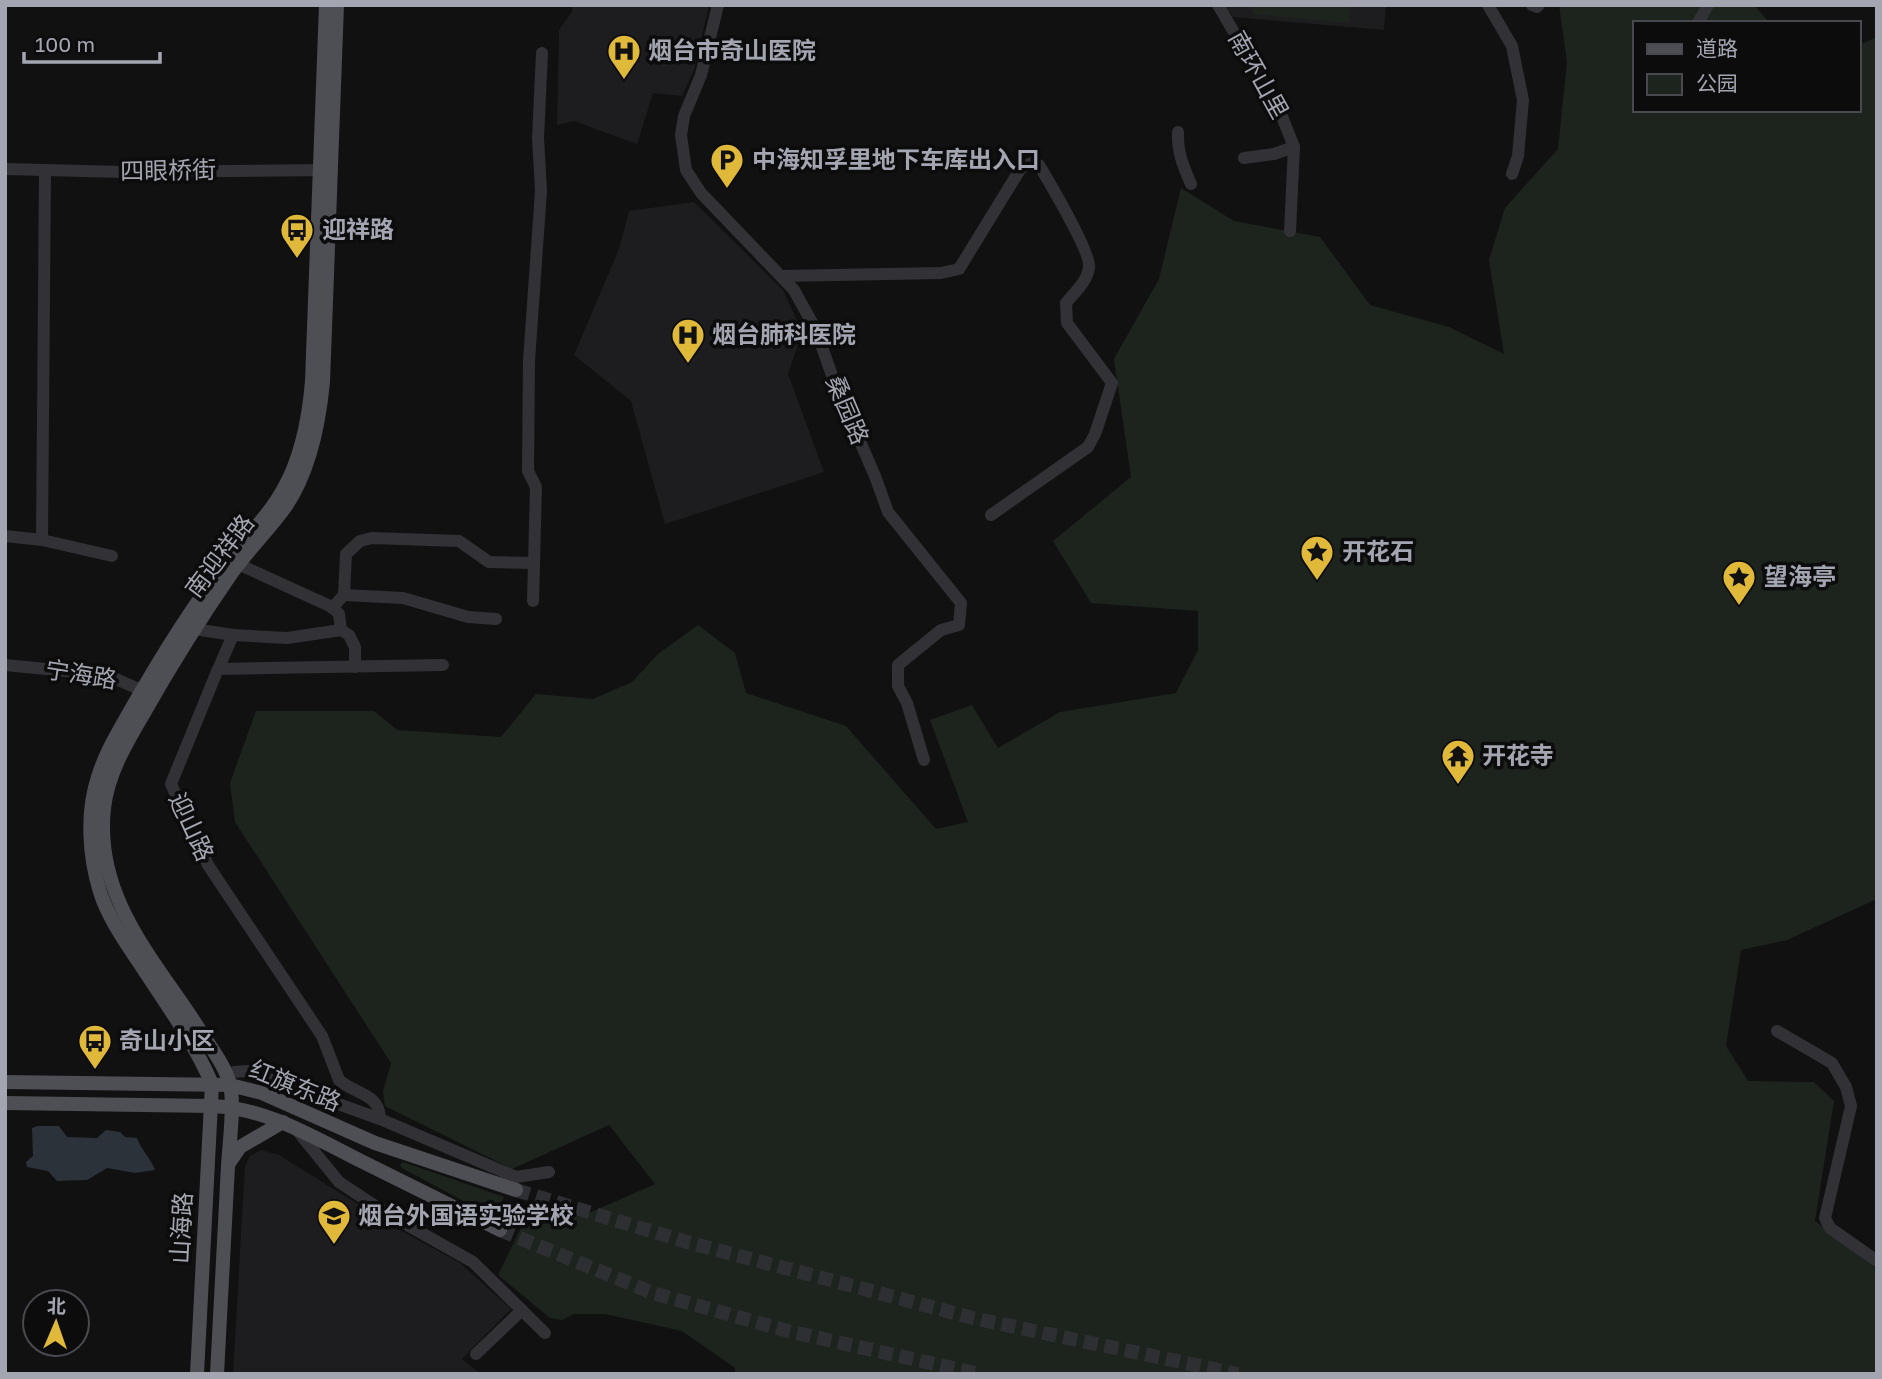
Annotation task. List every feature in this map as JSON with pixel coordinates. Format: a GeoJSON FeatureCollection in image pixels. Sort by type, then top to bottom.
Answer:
{"type":"FeatureCollection","features":[{"type":"Feature","properties":{"kind":"main road","name":"南迎祥路"},"geometry":{"type":"LineString","coordinates":[[326,5],[326,170]]}},
{"type":"Feature","properties":{"kind":"main road","name":"南迎祥路"},"geometry":{"type":"LineString","coordinates":[[212,1084],[194,1049],[116,928],[100,894],[92,858],[92,804],[97,778],[108,750],[194,629],[233,563],[279,496],[301,444],[312,381],[337,5]]}},
{"type":"Feature","properties":{"kind":"main road","name":"南迎祥路"},"geometry":{"type":"LineString","coordinates":[[230,1085],[207,1041],[121,910],[108,877],[102,832],[104,805],[110,780],[148,693],[194,608],[233,563]]}},
{"type":"Feature","properties":{"kind":"main road","name":"红旗东路"},"geometry":{"type":"LineString","coordinates":[[5,1082],[230,1085],[262,1093],[391,1148],[516,1190]]}},
{"type":"Feature","properties":{"kind":"main road","name":"山海路"},"geometry":{"type":"LineString","coordinates":[[197,1374],[212,1084]]}},
{"type":"Feature","properties":{"kind":"main road","name":"山海路"},"geometry":{"type":"LineString","coordinates":[[217,1374],[230,1085]]}},
{"type":"Feature","properties":{"kind":"main road"},"geometry":{"type":"LineString","coordinates":[[5,1103],[212,1106]]}},
{"type":"Feature","properties":{"kind":"main road","name":"红旗东路"},"geometry":{"type":"LineString","coordinates":[[212,1106],[231,1106],[253,1111],[289,1125],[500,1230]]}},
{"type":"Feature","properties":{"kind":"main road"},"geometry":{"type":"LineString","coordinates":[[228,1164],[240,1147],[289,1125]]}},
{"type":"Feature","properties":{"kind":"street","name":"桑园路"},"geometry":{"type":"LineString","coordinates":[[718,5],[701,75],[684,116],[681,135],[686,170],[701,193],[794,290],[816,330],[835,384],[888,512],[961,603],[959,625],[941,630],[898,665],[898,686],[907,703],[924,760]]}},
{"type":"Feature","properties":{"kind":"street","name":"南环山里"},"geometry":{"type":"LineString","coordinates":[[1218,5],[1279,109],[1294,147]]}},
{"type":"Feature","properties":{"kind":"street"},"geometry":{"type":"LineString","coordinates":[[1488,5],[1512,46],[1524,100],[1518,156],[1512,174]]}},
{"type":"Feature","properties":{"kind":"street"},"geometry":{"type":"LineString","coordinates":[[1532,5],[1539,5]]}},
{"type":"Feature","properties":{"kind":"street"},"geometry":{"type":"LineString","coordinates":[[1699,21],[1708,5]]}},
{"type":"Feature","properties":{"kind":"street"},"geometry":{"type":"LineString","coordinates":[[533,601],[536,487],[528,471],[529,361],[541,191],[538,138],[542,53]]}},
{"type":"Feature","properties":{"kind":"street"},"geometry":{"type":"LineString","coordinates":[[1178,132],[1177,145],[1191,184]]}},
{"type":"Feature","properties":{"kind":"street"},"geometry":{"type":"LineString","coordinates":[[1244,158],[1274,154],[1294,147],[1290,231]]}},
{"type":"Feature","properties":{"kind":"street"},"geometry":{"type":"LineString","coordinates":[[781,276],[941,273],[959,269],[1021,168],[1032,163],[1039,165],[1090,266],[1084,281],[1066,303],[1067,323],[1112,383],[1088,447],[991,515]]}},
{"type":"Feature","properties":{"kind":"street","name":"四眼桥街"},"geometry":{"type":"LineString","coordinates":[[5,169],[326,170]]}},
{"type":"Feature","properties":{"kind":"street"},"geometry":{"type":"LineString","coordinates":[[42,540],[45,171]]}},
{"type":"Feature","properties":{"kind":"street"},"geometry":{"type":"LineString","coordinates":[[5,536],[42,540],[112,556]]}},
{"type":"Feature","properties":{"kind":"street"},"geometry":{"type":"LineString","coordinates":[[332,608],[344,595],[346,554],[360,541],[372,538],[459,541],[489,562],[534,563]]}},
{"type":"Feature","properties":{"kind":"street"},"geometry":{"type":"LineString","coordinates":[[233,563],[332,608],[339,614],[341,630]]}},
{"type":"Feature","properties":{"kind":"street"},"geometry":{"type":"LineString","coordinates":[[344,595],[404,598],[468,617],[496,619]]}},
{"type":"Feature","properties":{"kind":"street"},"geometry":{"type":"LineString","coordinates":[[194,629],[233,635],[287,638],[341,630],[349,635],[355,647],[355,667]]}},
{"type":"Feature","properties":{"kind":"street"},"geometry":{"type":"LineString","coordinates":[[220,665],[233,635]]}},
{"type":"Feature","properties":{"kind":"street","name":"宁海路"},"geometry":{"type":"LineString","coordinates":[[5,665],[107,675],[148,693]]}},
{"type":"Feature","properties":{"kind":"street","name":"迎山路"},"geometry":{"type":"LineString","coordinates":[[380,1119],[376,1102],[339,1080],[321,1037],[208,865],[171,784],[218,669],[443,665]]}},
{"type":"Feature","properties":{"kind":"street"},"geometry":{"type":"LineString","coordinates":[[1777,1031],[1832,1063],[1846,1087],[1851,1107],[1825,1218],[1830,1228],[1877,1261]]}},
{"type":"Feature","properties":{"kind":"street"},"geometry":{"type":"LineString","coordinates":[[230,1085],[230,1076],[234,1072],[247,1071],[380,1119],[516,1177],[548,1172]]}},
{"type":"Feature","properties":{"kind":"street"},"geometry":{"type":"LineString","coordinates":[[289,1125],[339,1182],[386,1213],[473,1262],[545,1333]]}},
{"type":"Feature","properties":{"kind":"street"},"geometry":{"type":"LineString","coordinates":[[476,1354],[522,1310]]}},
{"type":"Feature","properties":{"kind":"shaded area","name":"烟台市奇山医院"},"geometry":{"type":"Polygon","coordinates":[[[573,5],[709,5],[694,70],[682,96],[653,93],[637,144],[574,121],[557,125],[559,30],[572,12],[573,5]]]}},
{"type":"Feature","properties":{"kind":"shaded area"},"geometry":{"type":"Polygon","coordinates":[[[1225,5],[1386,5],[1384,30],[1233,17],[1225,5]]]}},
{"type":"Feature","properties":{"kind":"shaded area","name":"烟台肺科医院"},"geometry":{"type":"Polygon","coordinates":[[[694,202],[783,290],[802,332],[788,374],[824,472],[665,524],[631,401],[574,355],[619,249],[629,211],[694,202]]]}},
{"type":"Feature","properties":{"kind":"shaded area"},"geometry":{"type":"Polygon","coordinates":[[[59,1126],[67,1137],[97,1138],[106,1130],[137,1138],[155,1170],[135,1173],[107,1168],[87,1180],[57,1181],[48,1171],[27,1167],[26,1162],[33,1156],[32,1128],[59,1126]]]}},
{"type":"Feature","properties":{"kind":"shaded area","name":"烟台外国语实验学校"},"geometry":{"type":"Polygon","coordinates":[[[261,1150],[279,1155],[398,1229],[460,1263],[511,1309],[462,1359],[478,1372],[477,1374],[233,1374],[245,1166],[250,1156],[261,1150]]]}},
{"type":"Feature","properties":{"kind":"green space"},"geometry":{"type":"Polygon","coordinates":[[[1253,5],[1350,5],[1349,23],[1253,14],[1253,5]]]}},
{"type":"Feature","properties":{"kind":"green space"},"geometry":{"type":"Polygon","coordinates":[[[1559,5],[1754,5],[1768,21],[1633,21],[1633,112],[1861,112],[1861,44],[1877,37],[1877,899],[1787,940],[1741,950],[1726,1046],[1748,1081],[1814,1082],[1834,1101],[1815,1221],[1877,1269],[1877,1374],[735,1374],[735,1368],[682,1331],[605,1314],[574,1314],[562,1320],[550,1318],[498,1275],[533,1203],[580,1217],[655,1184],[609,1125],[512,1169],[385,1106],[383,1091],[391,1063],[235,822],[230,783],[256,711],[374,711],[397,730],[501,737],[536,694],[593,699],[632,682],[658,654],[698,625],[735,653],[746,693],[846,726],[936,829],[968,822],[930,720],[972,705],[998,748],[1060,712],[1176,693],[1198,650],[1198,611],[1091,603],[1053,541],[1131,477],[1114,359],[1159,279],[1181,188],[1234,221],[1320,237],[1370,305],[1449,327],[1504,354],[1489,260],[1505,208],[1558,149],[1567,62],[1559,5]]]}},
{"type":"Feature","properties":{"kind":"green space"},"geometry":{"type":"Polygon","coordinates":[[[403,1162],[504,1197],[495,1218],[402,1168],[400,1165],[403,1162]]]}},
{"type":"Feature","properties":{"kind":"tunnel"},"geometry":{"type":"LineString","coordinates":[[516,1190],[687,1242],[973,1318],[1238,1374]]}},
{"type":"Feature","properties":{"kind":"tunnel"},"geometry":{"type":"LineString","coordinates":[[500,1230],[653,1293],[788,1331],[979,1374]]}},
{"type":"Feature","properties":{"kind":"place","name":"烟台市奇山医院"},"geometry":{"type":"Point","coordinates":[624,81]}},
{"type":"Feature","properties":{"kind":"place","name":"中海知孚里地下车库出入口"},"geometry":{"type":"Point","coordinates":[727,190]}},
{"type":"Feature","properties":{"kind":"place","name":"迎祥路"},"geometry":{"type":"Point","coordinates":[297,260]}},
{"type":"Feature","properties":{"kind":"place","name":"烟台肺科医院"},"geometry":{"type":"Point","coordinates":[688,365]}},
{"type":"Feature","properties":{"kind":"place","name":"开花石"},"geometry":{"type":"Point","coordinates":[1317,582]}},
{"type":"Feature","properties":{"kind":"place","name":"望海亭"},"geometry":{"type":"Point","coordinates":[1739,607]}},
{"type":"Feature","properties":{"kind":"place","name":"开花寺"},"geometry":{"type":"Point","coordinates":[1458,786]}},
{"type":"Feature","properties":{"kind":"place","name":"奇山小区"},"geometry":{"type":"Point","coordinates":[95,1071]}},
{"type":"Feature","properties":{"kind":"place","name":"烟台外国语实验学校"},"geometry":{"type":"Point","coordinates":[334,1246]}}]}
